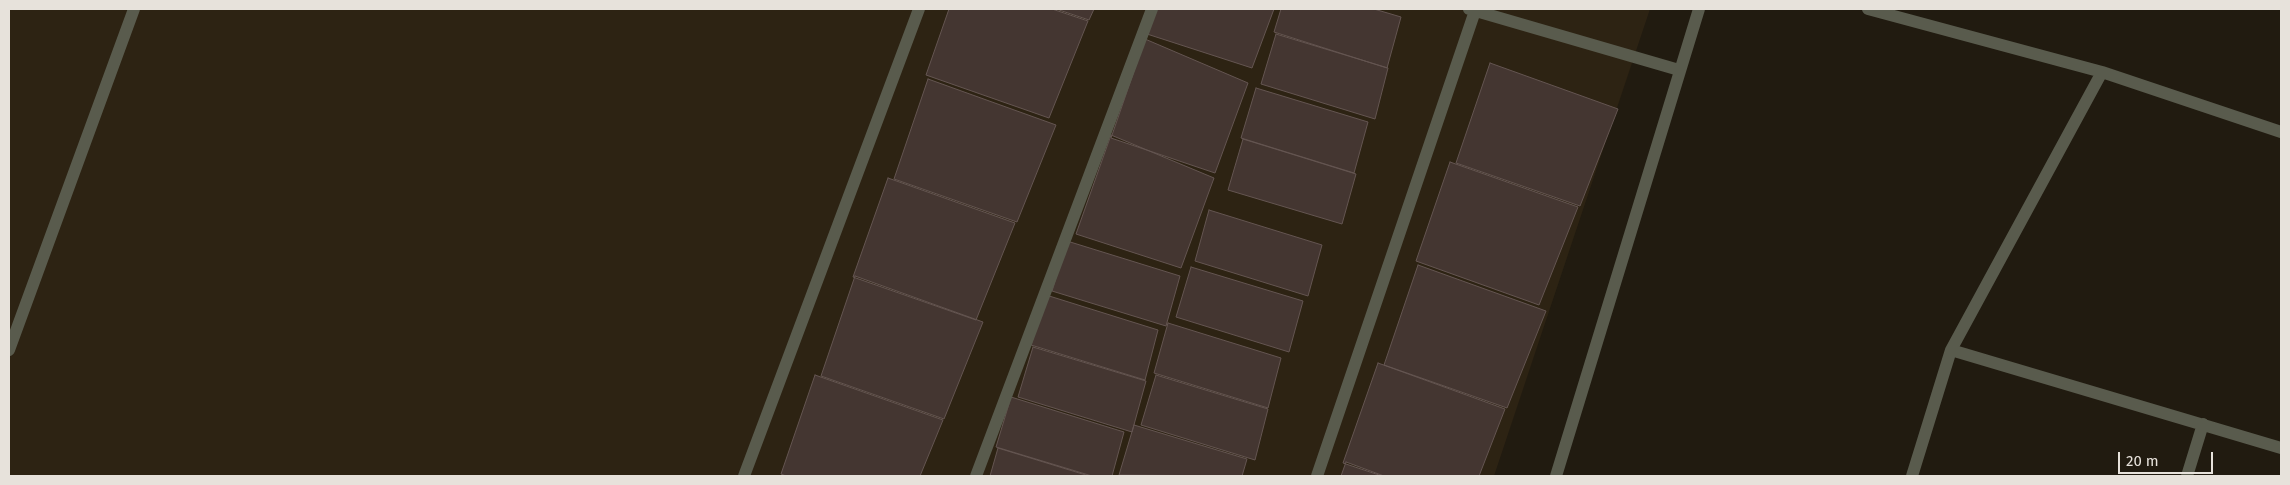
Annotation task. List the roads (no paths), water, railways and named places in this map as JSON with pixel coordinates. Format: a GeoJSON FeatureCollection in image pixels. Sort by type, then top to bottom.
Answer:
{"type":"FeatureCollection","features":[{"type":"Feature","properties":{"kind":"street"},"geometry":{"type":"LineString","coordinates":[[9,350],[134,9]]}},
{"type":"Feature","properties":{"kind":"street"},"geometry":{"type":"LineString","coordinates":[[744,476],[919,9]]}},
{"type":"Feature","properties":{"kind":"street"},"geometry":{"type":"LineString","coordinates":[[976,476],[1152,9]]}},
{"type":"Feature","properties":{"kind":"street"},"geometry":{"type":"LineString","coordinates":[[1556,476],[1699,9]]}},
{"type":"Feature","properties":{"kind":"street"},"geometry":{"type":"LineString","coordinates":[[1868,9],[2102,72],[2281,132]]}},
{"type":"Feature","properties":{"kind":"street"},"geometry":{"type":"LineString","coordinates":[[1317,476],[1472,10],[1679,70]]}},
{"type":"Feature","properties":{"kind":"street"},"geometry":{"type":"LineString","coordinates":[[1912,476],[1951,350],[2102,72]]}},
{"type":"Feature","properties":{"kind":"street"},"geometry":{"type":"LineString","coordinates":[[1951,350],[2281,448]]}},
{"type":"Feature","properties":{"kind":"street"},"geometry":{"type":"LineString","coordinates":[[2187,476],[2203,424]]}}]}
